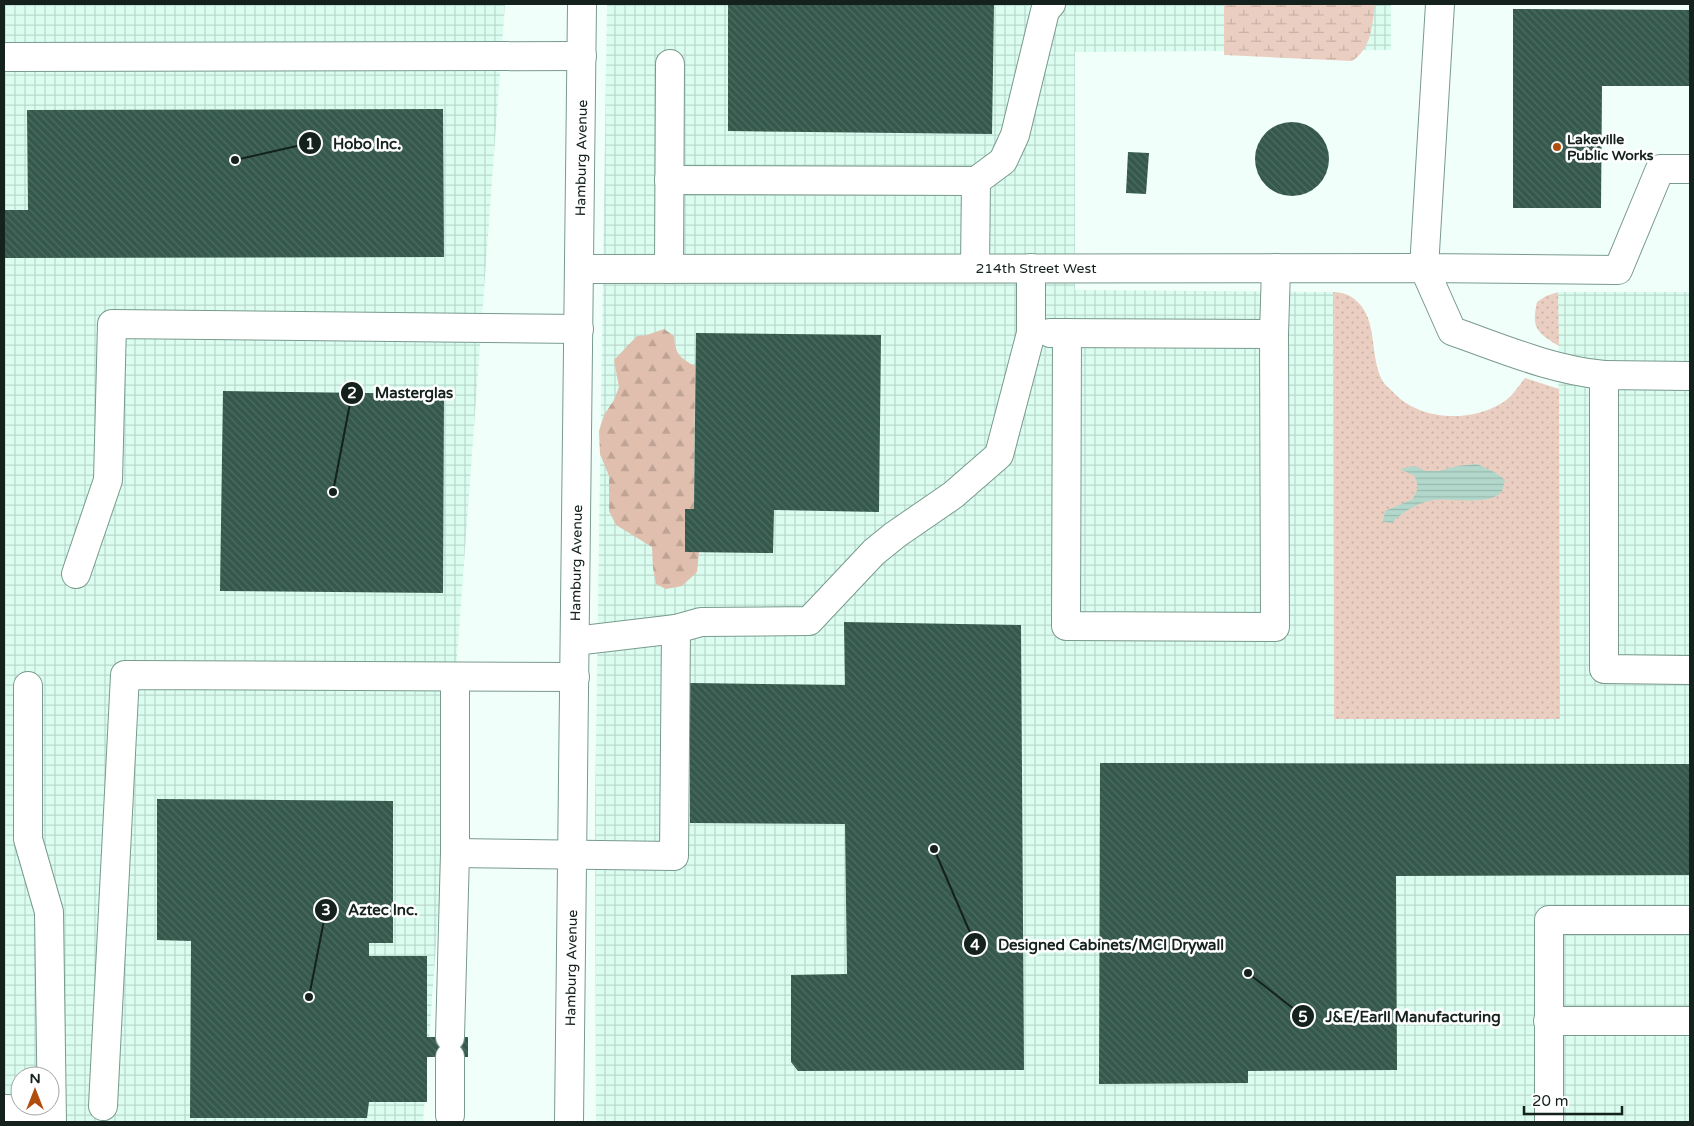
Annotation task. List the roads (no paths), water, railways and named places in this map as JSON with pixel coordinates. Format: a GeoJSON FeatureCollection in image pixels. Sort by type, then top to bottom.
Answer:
{"type":"FeatureCollection","features":[{"type":"Feature","properties":{"kind":"street","name":"Hamburg Avenue"},"geometry":{"type":"LineString","coordinates":[[569,1122],[582,4]]}},
{"type":"Feature","properties":{"kind":"street"},"geometry":{"type":"LineString","coordinates":[[669,180],[976,181],[1003,161],[1015,135],[1045,11],[1051,4]]}},
{"type":"Feature","properties":{"kind":"street"},"geometry":{"type":"LineString","coordinates":[[1440,4],[1424,268],[1452,330],[1526,357],[1579,373],[1690,376]]}},
{"type":"Feature","properties":{"kind":"street"},"geometry":{"type":"LineString","coordinates":[[4,57],[582,56]]}},
{"type":"Feature","properties":{"kind":"street"},"geometry":{"type":"LineString","coordinates":[[669,269],[670,64]]}},
{"type":"Feature","properties":{"kind":"street","name":"214th Street West"},"geometry":{"type":"LineString","coordinates":[[580,269],[1424,268],[1618,270],[1660,169],[1690,169]]}},
{"type":"Feature","properties":{"kind":"street"},"geometry":{"type":"LineString","coordinates":[[976,181],[976,268]]}},
{"type":"Feature","properties":{"kind":"street"},"geometry":{"type":"LineString","coordinates":[[575,641],[676,629],[701,622],[809,621],[874,552],[953,495],[999,455],[1031,333],[1032,268]]}},
{"type":"Feature","properties":{"kind":"street"},"geometry":{"type":"LineString","coordinates":[[1067,333],[1066,626],[1274,627],[1274,334],[1276,268]]}},
{"type":"Feature","properties":{"kind":"street"},"geometry":{"type":"LineString","coordinates":[[76,574],[108,480],[112,324],[579,330]]}},
{"type":"Feature","properties":{"kind":"street"},"geometry":{"type":"LineString","coordinates":[[1031,333],[1274,334]]}},
{"type":"Feature","properties":{"kind":"street"},"geometry":{"type":"LineString","coordinates":[[1604,375],[1604,669],[1690,670]]}},
{"type":"Feature","properties":{"kind":"street"},"geometry":{"type":"LineString","coordinates":[[455,853],[674,856],[676,629]]}},
{"type":"Feature","properties":{"kind":"street"},"geometry":{"type":"LineString","coordinates":[[103,1106],[125,675],[575,677]]}},
{"type":"Feature","properties":{"kind":"street"},"geometry":{"type":"LineString","coordinates":[[450,1115],[455,853],[455,677]]}},
{"type":"Feature","properties":{"kind":"street"},"geometry":{"type":"LineString","coordinates":[[28,686],[28,839],[49,912],[51,1066]]}},
{"type":"Feature","properties":{"kind":"street"},"geometry":{"type":"LineString","coordinates":[[1549,1122],[1548,920],[1690,920]]}},
{"type":"Feature","properties":{"kind":"street"},"geometry":{"type":"LineString","coordinates":[[1548,1021],[1690,1021]]}},
{"type":"Feature","properties":{"kind":"place","name":"Lakeville Public Works"},"geometry":{"type":"Point","coordinates":[1557,147]}},
{"type":"Feature","properties":{"kind":"place","name":"Hobo Inc."},"geometry":{"type":"Point","coordinates":[235,160]}},
{"type":"Feature","properties":{"kind":"place","name":"Masterglas"},"geometry":{"type":"Point","coordinates":[333,492]}},
{"type":"Feature","properties":{"kind":"place","name":"Designed Cabinets/MCI Drywall"},"geometry":{"type":"Point","coordinates":[934,849]}},
{"type":"Feature","properties":{"kind":"place","name":"J&E/Earll Manufacturing"},"geometry":{"type":"Point","coordinates":[1248,973]}},
{"type":"Feature","properties":{"kind":"place","name":"Aztec Inc."},"geometry":{"type":"Point","coordinates":[309,997]}}]}
